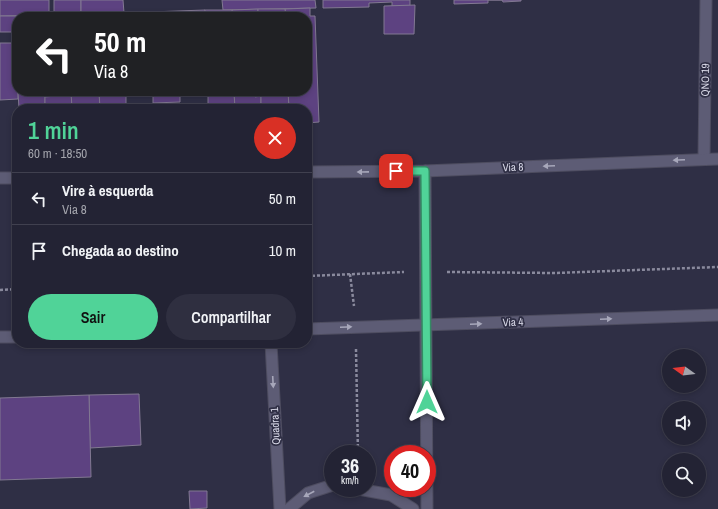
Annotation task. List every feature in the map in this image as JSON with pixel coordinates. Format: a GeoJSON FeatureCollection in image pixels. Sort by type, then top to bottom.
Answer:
{"type":"FeatureCollection","features":[{"type":"Feature","properties":{"kind":"main road","name":"QNO 19"},"geometry":{"type":"LineString","coordinates":[[704,159],[706,0]]}},
{"type":"Feature","properties":{"kind":"main road","name":"Via 8"},"geometry":{"type":"LineString","coordinates":[[312,172],[425,171],[718,159]]}},
{"type":"Feature","properties":{"kind":"main road"},"geometry":{"type":"LineString","coordinates":[[425,171],[428,509]]}},
{"type":"Feature","properties":{"kind":"main road"},"geometry":{"type":"LineString","coordinates":[[0,178],[12,178]]}},
{"type":"Feature","properties":{"kind":"main road","name":"Via 4"},"geometry":{"type":"LineString","coordinates":[[312,329],[718,315]]}},
{"type":"Feature","properties":{"kind":"main road"},"geometry":{"type":"LineString","coordinates":[[0,337],[12,337]]}},
{"type":"Feature","properties":{"kind":"main road","name":"Quadra 1"},"geometry":{"type":"LineString","coordinates":[[271,348],[280,509]]}},
{"type":"Feature","properties":{"kind":"main road"},"geometry":{"type":"LineString","coordinates":[[289,509],[308,493],[324,488]]}},
{"type":"Feature","properties":{"kind":"main road"},"geometry":{"type":"LineString","coordinates":[[376,492],[391,495],[413,509]]}},
{"type":"Feature","properties":{"kind":"path"},"geometry":{"type":"LineString","coordinates":[[312,276],[426,272],[555,273],[718,267]]}},
{"type":"Feature","properties":{"kind":"path"},"geometry":{"type":"LineString","coordinates":[[350,274],[356,327],[358,445]]}},
{"type":"Feature","properties":{"kind":"path"},"geometry":{"type":"LineString","coordinates":[[0,290],[12,289]]}},
{"type":"Feature","properties":{"kind":"building"},"geometry":{"type":"Polygon","coordinates":[[[0,0],[49,0],[49,12],[12,12],[12,16],[0,16],[0,0]]]}},
{"type":"Feature","properties":{"kind":"building"},"geometry":{"type":"Polygon","coordinates":[[[54,0],[81,0],[81,12],[54,12],[54,0]]]}},
{"type":"Feature","properties":{"kind":"building"},"geometry":{"type":"Polygon","coordinates":[[[81,0],[123,0],[124,12],[81,12],[81,0]]]}},
{"type":"Feature","properties":{"kind":"building"},"geometry":{"type":"Polygon","coordinates":[[[222,0],[315,0],[316,8],[223,10],[222,0]]]}},
{"type":"Feature","properties":{"kind":"building"},"geometry":{"type":"Polygon","coordinates":[[[323,0],[410,0],[410,6],[392,6],[392,2],[369,3],[369,7],[323,8],[323,0]]]}},
{"type":"Feature","properties":{"kind":"building"},"geometry":{"type":"Polygon","coordinates":[[[454,0],[488,0],[488,3],[454,4],[454,0]]]}},
{"type":"Feature","properties":{"kind":"building"},"geometry":{"type":"Polygon","coordinates":[[[502,0],[521,0],[521,1],[503,2],[502,0]]]}},
{"type":"Feature","properties":{"kind":"building"},"geometry":{"type":"Polygon","coordinates":[[[415,5],[414,34],[384,34],[384,6],[415,5]]]}},
{"type":"Feature","properties":{"kind":"building"},"geometry":{"type":"Polygon","coordinates":[[[310,8],[310,12],[285,12],[285,9],[310,8]]]}},
{"type":"Feature","properties":{"kind":"building"},"geometry":{"type":"Polygon","coordinates":[[[258,9],[258,12],[232,12],[232,10],[258,9]]]}},
{"type":"Feature","properties":{"kind":"building"},"geometry":{"type":"Polygon","coordinates":[[[258,9],[285,9],[285,12],[258,12],[258,9]]]}},
{"type":"Feature","properties":{"kind":"building"},"geometry":{"type":"Polygon","coordinates":[[[205,10],[205,12],[177,12],[205,10]]]}},
{"type":"Feature","properties":{"kind":"building"},"geometry":{"type":"Polygon","coordinates":[[[205,10],[232,10],[232,12],[205,12],[205,10]]]}},
{"type":"Feature","properties":{"kind":"building"},"geometry":{"type":"Polygon","coordinates":[[[177,11],[177,12],[151,12],[177,11]]]}},
{"type":"Feature","properties":{"kind":"building"},"geometry":{"type":"Polygon","coordinates":[[[0,16],[12,16],[12,32],[0,32],[0,16]]]}},
{"type":"Feature","properties":{"kind":"building"},"geometry":{"type":"Polygon","coordinates":[[[312,16],[315,16],[319,122],[312,123],[312,104],[289,104],[288,96],[312,96],[312,16]]]}},
{"type":"Feature","properties":{"kind":"building"},"geometry":{"type":"Polygon","coordinates":[[[0,43],[12,43],[12,96],[18,96],[18,99],[0,100],[0,43]]]}},
{"type":"Feature","properties":{"kind":"building"},"geometry":{"type":"Polygon","coordinates":[[[18,96],[45,96],[45,104],[19,104],[18,96]]]}},
{"type":"Feature","properties":{"kind":"building"},"geometry":{"type":"Polygon","coordinates":[[[71,96],[72,104],[45,104],[45,97],[71,96]]]}},
{"type":"Feature","properties":{"kind":"building"},"geometry":{"type":"Polygon","coordinates":[[[71,96],[99,96],[100,104],[72,104],[71,96]]]}},
{"type":"Feature","properties":{"kind":"building"},"geometry":{"type":"Polygon","coordinates":[[[99,96],[126,96],[126,104],[100,104],[99,96]]]}},
{"type":"Feature","properties":{"kind":"building"},"geometry":{"type":"Polygon","coordinates":[[[153,96],[180,96],[180,102],[153,103],[153,96]]]}},
{"type":"Feature","properties":{"kind":"building"},"geometry":{"type":"Polygon","coordinates":[[[208,96],[234,96],[235,104],[208,104],[208,96]]]}},
{"type":"Feature","properties":{"kind":"building"},"geometry":{"type":"Polygon","coordinates":[[[234,96],[261,96],[261,104],[235,104],[234,96]]]}},
{"type":"Feature","properties":{"kind":"building"},"geometry":{"type":"Polygon","coordinates":[[[261,96],[288,96],[289,104],[261,104],[261,96]]]}},
{"type":"Feature","properties":{"kind":"building"},"geometry":{"type":"Polygon","coordinates":[[[139,394],[141,445],[90,448],[89,395],[139,394]]]}},
{"type":"Feature","properties":{"kind":"building"},"geometry":{"type":"Polygon","coordinates":[[[89,395],[91,477],[0,480],[0,398],[89,395]]]}},
{"type":"Feature","properties":{"kind":"building"},"geometry":{"type":"Polygon","coordinates":[[[189,491],[207,491],[207,508],[190,509],[189,491]]]}},
{"type":"Feature","properties":{"kind":"route"},"geometry":{"type":"LineString","coordinates":[[396,171],[425,171],[427,402]]}}]}
